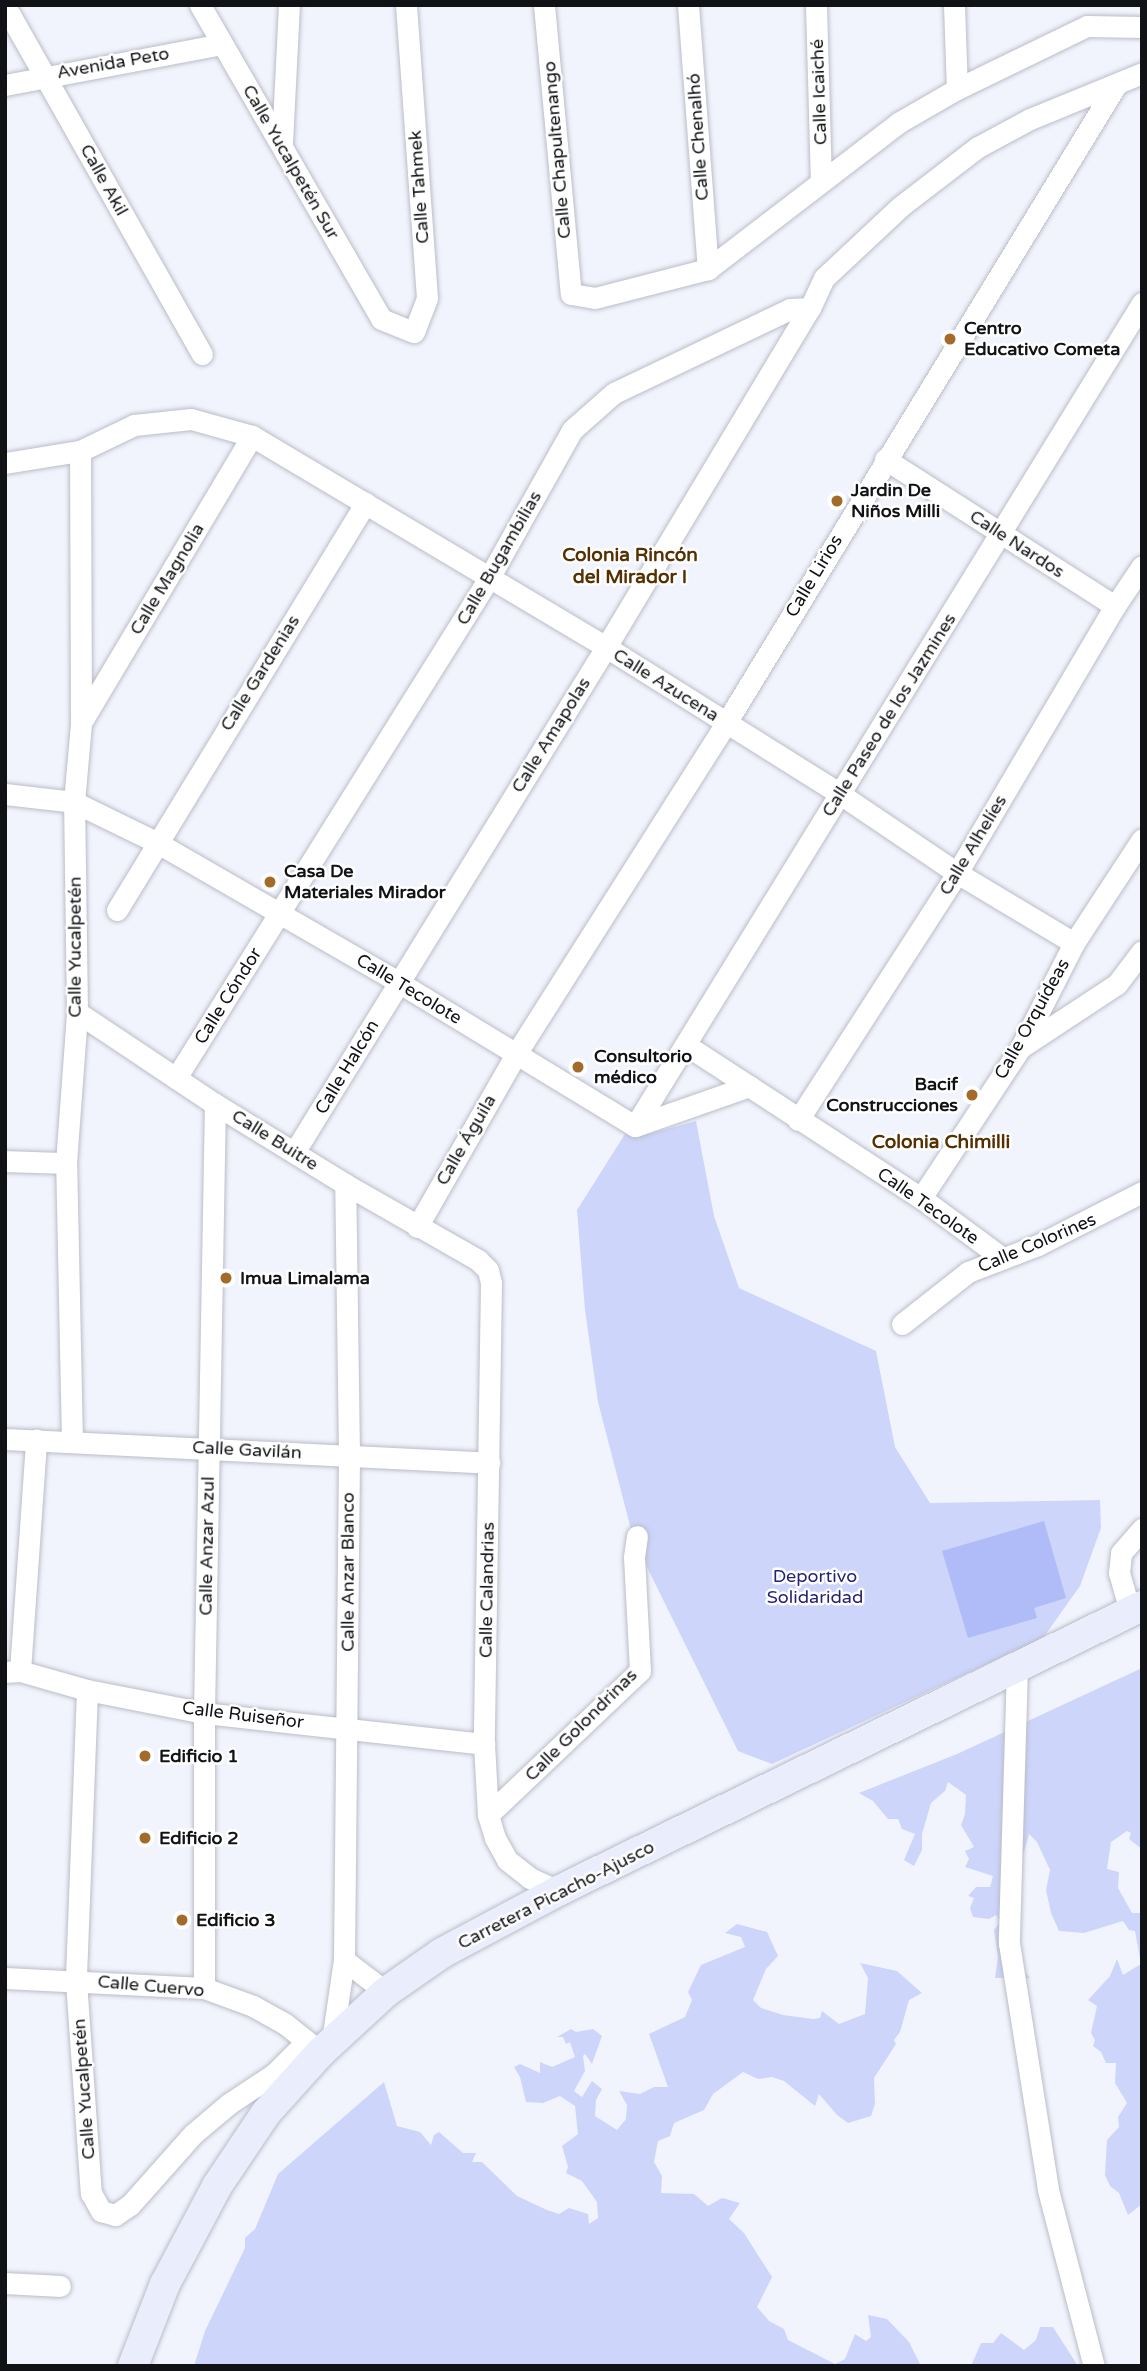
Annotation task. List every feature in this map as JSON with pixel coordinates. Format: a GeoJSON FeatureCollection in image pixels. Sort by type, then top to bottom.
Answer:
{"type":"FeatureCollection","features":[{"type":"Feature","properties":{"kind":"main road","name":"Carretera Picacho-Ajusco"},"geometry":{"type":"LineString","coordinates":[[133,2366],[165,2284],[217,2186],[267,2113],[320,2045],[386,1992],[442,1953],[558,1891],[1136,1609]]}},
{"type":"Feature","properties":{"kind":"street","name":"Calle Yucalpetén Sur"},"geometry":{"type":"LineString","coordinates":[[200,5],[282,143],[381,319]]}},
{"type":"Feature","properties":{"kind":"street"},"geometry":{"type":"LineString","coordinates":[[282,143],[289,5]]}},
{"type":"Feature","properties":{"kind":"street","name":"Calle Tahmek"},"geometry":{"type":"LineString","coordinates":[[381,319],[414,331],[427,299],[406,5]]}},
{"type":"Feature","properties":{"kind":"street","name":"Calle Chapultenango"},"geometry":{"type":"LineString","coordinates":[[544,5],[571,294],[595,298],[708,269]]}},
{"type":"Feature","properties":{"kind":"street","name":"Calle Chenalhó"},"geometry":{"type":"LineString","coordinates":[[688,5],[708,269]]}},
{"type":"Feature","properties":{"kind":"street","name":"Calle Icaiché"},"geometry":{"type":"LineString","coordinates":[[816,5],[821,179]]}},
{"type":"Feature","properties":{"kind":"street"},"geometry":{"type":"LineString","coordinates":[[954,5],[957,89]]}},
{"type":"Feature","properties":{"kind":"street","name":"Calle Akil"},"geometry":{"type":"LineString","coordinates":[[5,6],[202,354]]}},
{"type":"Feature","properties":{"kind":"street"},"geometry":{"type":"LineString","coordinates":[[708,269],[821,179],[898,123],[1087,16],[1142,27]]}},
{"type":"Feature","properties":{"kind":"street","name":"Avenida Peto"},"geometry":{"type":"LineString","coordinates":[[5,85],[222,44]]}},
{"type":"Feature","properties":{"kind":"street"},"geometry":{"type":"LineString","coordinates":[[1116,85],[1142,73]]}},
{"type":"Feature","properties":{"kind":"street","name":"Calle Amapolas"},"geometry":{"type":"LineString","coordinates":[[398,982],[606,647],[810,308],[824,278],[901,206],[978,147],[1030,119],[1116,85]]}},
{"type":"Feature","properties":{"kind":"street","name":"Calle Lirios"},"geometry":{"type":"LineString","coordinates":[[516,1054],[726,723],[1116,85]]}},
{"type":"Feature","properties":{"kind":"street","name":"Calle Paseo de los Jazmines"},"geometry":{"type":"LineString","coordinates":[[635,1126],[1142,303]]}},
{"type":"Feature","properties":{"kind":"street","name":"Calle Bugambilias"},"geometry":{"type":"LineString","coordinates":[[280,913],[489,578],[572,430],[614,393],[790,309],[810,308]]}},
{"type":"Feature","properties":{"kind":"street","name":"Calle Azucena"},"geometry":{"type":"LineString","coordinates":[[5,463],[80,451],[134,425],[191,419],[252,436],[606,647],[840,794],[957,873],[1074,943]]}},
{"type":"Feature","properties":{"kind":"street","name":"Calle Magnolia"},"geometry":{"type":"LineString","coordinates":[[81,723],[252,436]]}},
{"type":"Feature","properties":{"kind":"street","name":"Calle Yucalpetén"},"geometry":{"type":"LineString","coordinates":[[72,1442],[66,1163],[77,1012],[74,802],[81,723],[80,451]]}},
{"type":"Feature","properties":{"kind":"street","name":"Calle Nardos"},"geometry":{"type":"LineString","coordinates":[[885,459],[1115,606]]}},
{"type":"Feature","properties":{"kind":"street","name":"Calle Gardenias"},"geometry":{"type":"LineString","coordinates":[[117,910],[365,503]]}},
{"type":"Feature","properties":{"kind":"street","name":"Calle Alhelíes"},"geometry":{"type":"LineString","coordinates":[[798,1120],[957,873],[1115,606],[1142,566]]}},
{"type":"Feature","properties":{"kind":"street","name":"Calle Tecolote"},"geometry":{"type":"LineString","coordinates":[[5,794],[74,802],[156,842],[398,982],[635,1126]]}},
{"type":"Feature","properties":{"kind":"street","name":"Calle Orquídeas"},"geometry":{"type":"LineString","coordinates":[[921,1198],[1021,1047],[1074,943],[1142,839]]}},
{"type":"Feature","properties":{"kind":"street","name":"Calle Cóndor"},"geometry":{"type":"LineString","coordinates":[[176,1079],[280,913]]}},
{"type":"Feature","properties":{"kind":"street"},"geometry":{"type":"LineString","coordinates":[[1021,1047],[1117,984],[1142,951]]}},
{"type":"Feature","properties":{"kind":"street","name":"Calle Halcón"},"geometry":{"type":"LineString","coordinates":[[295,1152],[398,982]]}},
{"type":"Feature","properties":{"kind":"street","name":"Calle Buitre"},"geometry":{"type":"LineString","coordinates":[[77,1012],[215,1104],[417,1227],[478,1260]]}},
{"type":"Feature","properties":{"kind":"street","name":"Calle Tecolote"},"geometry":{"type":"LineString","coordinates":[[686,1045],[921,1198],[1001,1257]]}},
{"type":"Feature","properties":{"kind":"street","name":"Calle Águila"},"geometry":{"type":"LineString","coordinates":[[417,1227],[516,1054]]}},
{"type":"Feature","properties":{"kind":"street"},"geometry":{"type":"LineString","coordinates":[[635,1126],[749,1086]]}},
{"type":"Feature","properties":{"kind":"street","name":"Calle Anzar Azul"},"geometry":{"type":"LineString","coordinates":[[204,1988],[204,1713],[215,1104]]}},
{"type":"Feature","properties":{"kind":"street"},"geometry":{"type":"LineString","coordinates":[[5,1161],[66,1163]]}},
{"type":"Feature","properties":{"kind":"street","name":"Calle Anzar Blanco"},"geometry":{"type":"LineString","coordinates":[[320,2045],[344,1961],[349,1455],[345,1184]]}},
{"type":"Feature","properties":{"kind":"street","name":"Calle Colorines"},"geometry":{"type":"LineString","coordinates":[[902,1324],[968,1272],[1083,1225],[1142,1192]]}},
{"type":"Feature","properties":{"kind":"street","name":"Calle Calandrias"},"geometry":{"type":"LineString","coordinates":[[478,1260],[488,1270],[491,1283],[484,1744],[488,1815],[495,1838],[507,1860],[530,1878],[558,1891]]}},
{"type":"Feature","properties":{"kind":"street","name":"Calle Gavilán"},"geometry":{"type":"LineString","coordinates":[[5,1439],[489,1463]]}},
{"type":"Feature","properties":{"kind":"street"},"geometry":{"type":"LineString","coordinates":[[13,1672],[36,1440]]}},
{"type":"Feature","properties":{"kind":"street"},"geometry":{"type":"LineString","coordinates":[[1136,1609],[1119,1573],[1121,1553],[1142,1529]]}},
{"type":"Feature","properties":{"kind":"street","name":"Calle Golondrinas"},"geometry":{"type":"LineString","coordinates":[[488,1815],[640,1671],[634,1557],[637,1536]]}},
{"type":"Feature","properties":{"kind":"street"},"geometry":{"type":"LineString","coordinates":[[1017,1666],[1009,1943],[1048,2190],[1094,2366]]}},
{"type":"Feature","properties":{"kind":"street","name":"Calle Ruiseñor"},"geometry":{"type":"LineString","coordinates":[[13,1672],[204,1713],[484,1744]]}},
{"type":"Feature","properties":{"kind":"street","name":"Calle Yucalpetén"},"geometry":{"type":"LineString","coordinates":[[87,1690],[76,1981],[91,2193],[102,2211],[116,2215],[130,2205],[193,2134],[230,2103],[320,2045]]}},
{"type":"Feature","properties":{"kind":"street"},"geometry":{"type":"LineString","coordinates":[[344,1961],[386,1992]]}},
{"type":"Feature","properties":{"kind":"street","name":"Calle Cuervo"},"geometry":{"type":"LineString","coordinates":[[5,1978],[204,1988],[253,2006],[320,2045]]}},
{"type":"Feature","properties":{"kind":"street"},"geometry":{"type":"LineString","coordinates":[[5,2283],[60,2286]]}},
{"type":"Feature","properties":{"kind":"green space","name":"Deportivo Solidaridad"},"geometry":{"type":"Polygon","coordinates":[[[696,1121],[714,1216],[739,1288],[876,1351],[895,1447],[930,1503],[1100,1500],[1101,1528],[1080,1586],[1043,1638],[772,1764],[738,1751],[634,1541],[598,1402],[585,1310],[577,1210],[625,1134],[641,1136],[696,1121]]]}},
{"type":"Feature","properties":{"kind":"green space"},"geometry":{"type":"Polygon","coordinates":[[[1142,1668],[1142,1849],[1129,1839],[1131,1833],[1127,1831],[1111,1842],[1107,1869],[1119,1872],[1118,1888],[1132,1913],[1142,1913],[1142,2204],[1128,2215],[1119,2193],[1110,2186],[1105,2175],[1107,2140],[1119,2127],[1118,2117],[1127,2103],[1115,2083],[1116,2063],[1106,2063],[1101,2052],[1093,2046],[1095,2040],[1091,2033],[1097,2006],[1088,2000],[1110,1976],[1117,1959],[1123,1975],[1141,1964],[1135,1931],[1129,1930],[1123,1921],[1084,1933],[1059,1931],[1051,1913],[1046,1890],[1050,1870],[1037,1842],[1029,1834],[1017,1877],[1010,1885],[1022,1968],[1030,1978],[995,1978],[998,1957],[994,1930],[1000,1922],[996,1915],[989,1919],[973,1917],[970,1908],[974,1898],[968,1896],[976,1887],[990,1887],[993,1876],[965,1867],[969,1859],[965,1851],[974,1847],[961,1825],[965,1814],[966,1795],[948,1782],[945,1791],[931,1803],[922,1834],[922,1850],[914,1866],[904,1860],[915,1834],[902,1829],[898,1819],[888,1819],[873,1801],[859,1793],[957,1754],[1142,1668]]]}},
{"type":"Feature","properties":{"kind":"green space"},"geometry":{"type":"Polygon","coordinates":[[[737,1924],[767,1932],[778,1956],[766,1969],[753,2000],[761,2008],[783,2015],[813,2019],[820,2018],[822,2011],[839,2024],[865,2014],[868,1978],[860,1963],[897,1971],[922,1993],[909,2000],[900,2032],[894,2040],[896,2044],[874,2078],[875,2104],[871,2116],[848,2123],[837,2115],[819,2094],[815,2106],[784,2081],[772,2077],[758,2079],[743,2072],[713,2094],[704,2110],[674,2123],[670,2136],[658,2141],[654,2162],[662,2176],[661,2193],[694,2194],[708,2206],[722,2198],[740,2203],[729,2219],[744,2233],[772,2277],[757,2307],[769,2321],[784,2329],[788,2340],[835,2364],[845,2359],[855,2334],[866,2341],[871,2337],[868,2315],[887,2319],[909,2342],[921,2366],[194,2366],[205,2331],[245,2248],[245,2238],[255,2229],[278,2174],[384,2082],[397,2126],[420,2132],[431,2145],[434,2135],[439,2132],[463,2153],[476,2153],[472,2162],[482,2162],[517,2196],[547,2210],[559,2214],[569,2208],[588,2214],[589,2224],[598,2218],[597,2202],[582,2181],[566,2173],[568,2167],[562,2146],[578,2134],[575,2106],[560,2096],[543,2103],[526,2102],[520,2077],[514,2067],[520,2064],[540,2073],[540,2062],[552,2067],[575,2057],[570,2042],[566,2044],[563,2037],[557,2037],[571,2029],[576,2032],[593,2029],[602,2036],[592,2064],[585,2054],[583,2056],[585,2071],[574,2091],[582,2097],[592,2081],[602,2089],[596,2100],[595,2116],[617,2130],[626,2119],[627,2105],[619,2091],[640,2094],[654,2087],[668,2087],[649,2034],[685,2017],[692,2000],[688,1992],[701,1965],[745,1947],[741,1937],[725,1933],[737,1924]]]}},
{"type":"Feature","properties":{"kind":"green space"},"geometry":{"type":"Polygon","coordinates":[[[1040,2327],[1053,2327],[1078,2366],[971,2366],[981,2343],[993,2343],[1001,2333],[1024,2350],[1036,2340],[1040,2327]]]}},
{"type":"Feature","properties":{"kind":"shaded area"},"geometry":{"type":"Polygon","coordinates":[[[1044,1521],[1066,1598],[1034,1608],[1037,1618],[968,1638],[942,1551],[1044,1521]]]}},
{"type":"Feature","properties":{"kind":"place","name":"Centro Educativo Cometa"},"geometry":{"type":"Point","coordinates":[950,339]}},
{"type":"Feature","properties":{"kind":"place","name":"Jardin De Niños Milli"},"geometry":{"type":"Point","coordinates":[837,501]}},
{"type":"Feature","properties":{"kind":"place","name":"Casa De Materiales Mirador"},"geometry":{"type":"Point","coordinates":[270,882]}},
{"type":"Feature","properties":{"kind":"place","name":"Consultorio médico"},"geometry":{"type":"Point","coordinates":[578,1067]}},
{"type":"Feature","properties":{"kind":"place","name":"Bacif Construcciones"},"geometry":{"type":"Point","coordinates":[972,1095]}},
{"type":"Feature","properties":{"kind":"place","name":"Imua Limalama"},"geometry":{"type":"Point","coordinates":[226,1278]}},
{"type":"Feature","properties":{"kind":"place","name":"Edificio 1"},"geometry":{"type":"Point","coordinates":[145,1756]}},
{"type":"Feature","properties":{"kind":"place","name":"Edificio 2"},"geometry":{"type":"Point","coordinates":[145,1838]}},
{"type":"Feature","properties":{"kind":"place","name":"Edificio 3"},"geometry":{"type":"Point","coordinates":[182,1920]}},
{"type":"Feature","properties":{"kind":"district","name":"Colonia Rincón del Mirador I"},"geometry":{"type":"Point","coordinates":[630,567]}},
{"type":"Feature","properties":{"kind":"district","name":"Colonia Chimilli"},"geometry":{"type":"Point","coordinates":[941,1143]}}]}
